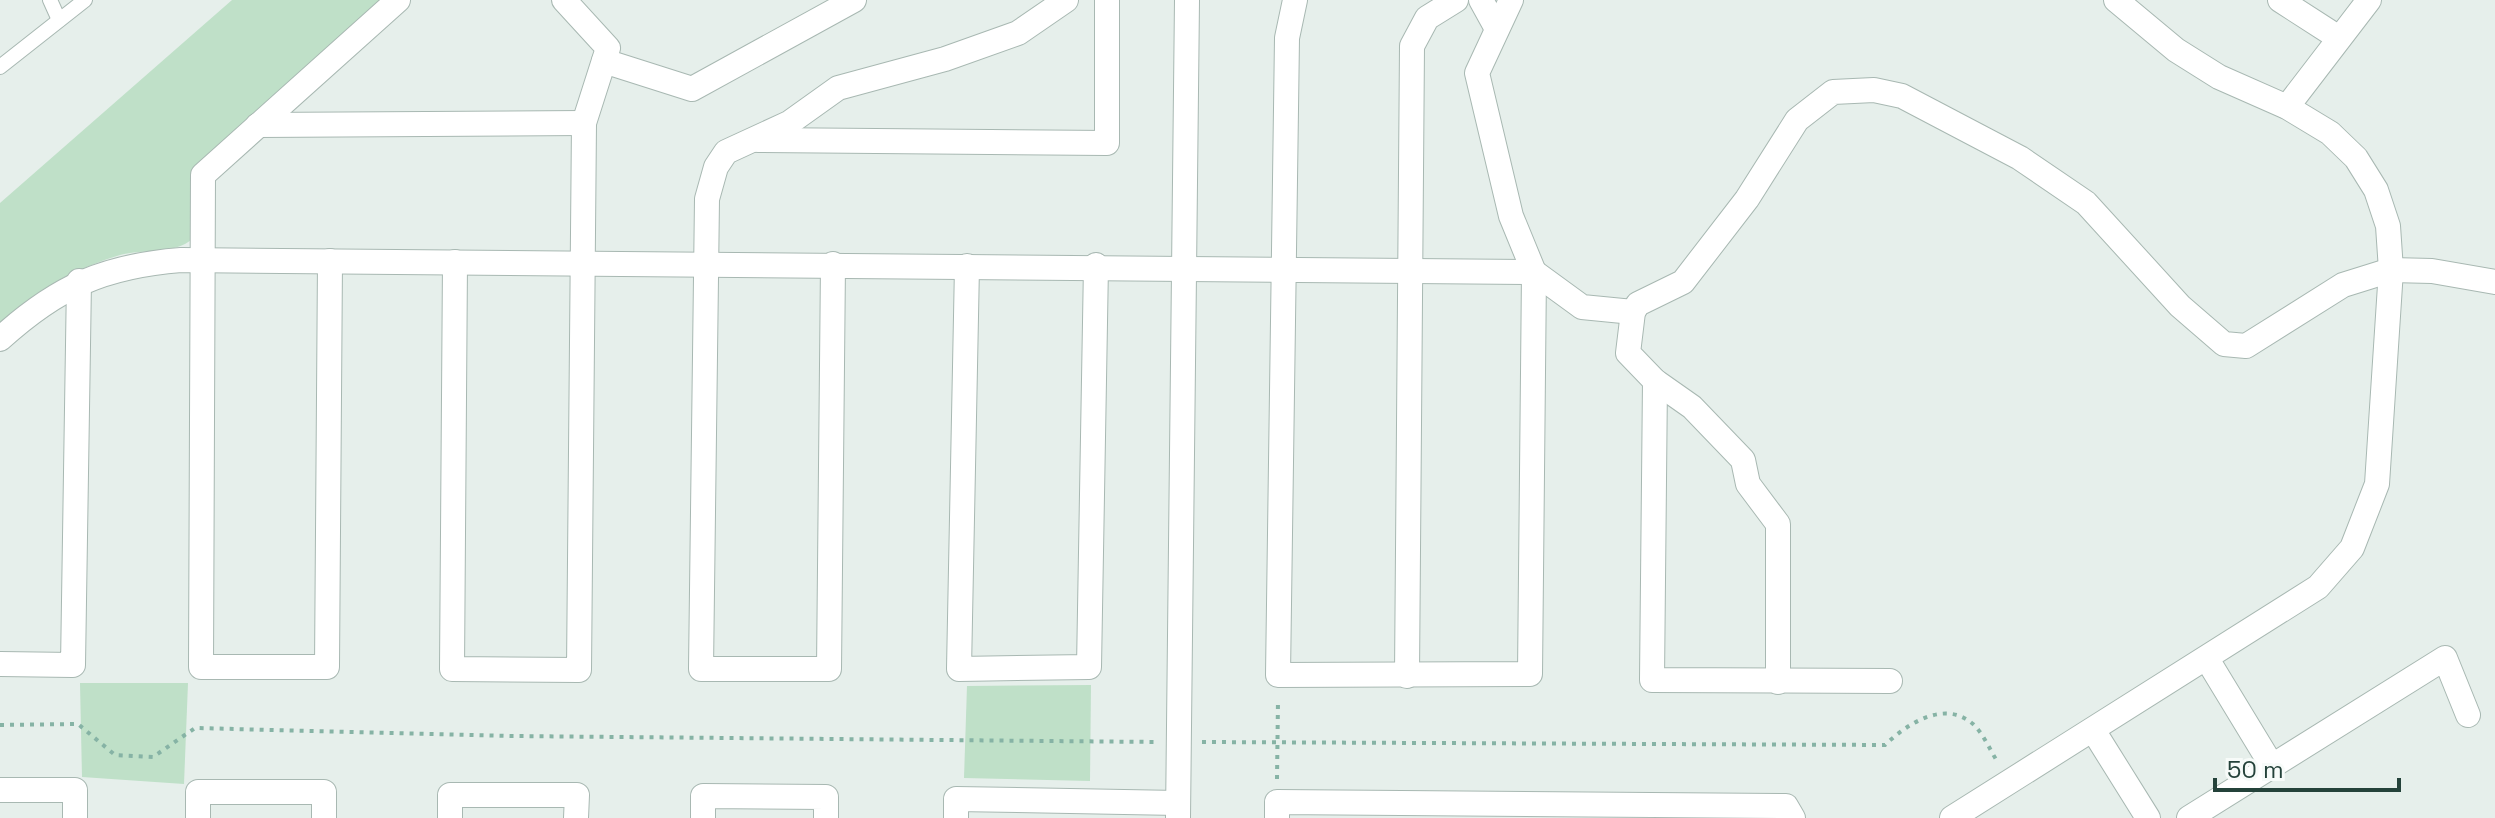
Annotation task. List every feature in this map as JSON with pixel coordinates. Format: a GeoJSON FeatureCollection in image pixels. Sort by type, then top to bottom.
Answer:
{"type":"FeatureCollection","features":[{"type":"Feature","properties":{"kind":"street"},"geometry":{"type":"LineString","coordinates":[[330,261],[327,667],[201,667],[203,175],[398,0]]}},
{"type":"Feature","properties":{"kind":"street"},"geometry":{"type":"LineString","coordinates":[[455,262],[452,669],[579,670],[584,123],[608,48],[564,0]]}},
{"type":"Feature","properties":{"kind":"street"},"geometry":{"type":"LineString","coordinates":[[604,61],[692,89],[854,0]]}},
{"type":"Feature","properties":{"kind":"street"},"geometry":{"type":"LineString","coordinates":[[833,264],[829,669],[701,669],[707,199],[716,167],[726,152],[789,123],[838,88],[945,59],[1018,33],[1066,0]]}},
{"type":"Feature","properties":{"kind":"street"},"geometry":{"type":"LineString","coordinates":[[752,140],[1107,143],[1107,0]]}},
{"type":"Feature","properties":{"kind":"street"},"geometry":{"type":"LineString","coordinates":[[956,818],[956,799],[1092,809],[1178,810],[1187,0]]}},
{"type":"Feature","properties":{"kind":"street"},"geometry":{"type":"LineString","coordinates":[[1295,0],[1287,38],[1278,675],[1407,676],[1530,674],[1534,272],[1511,216],[1477,73],[1511,0]]}},
{"type":"Feature","properties":{"kind":"street"},"geometry":{"type":"LineString","coordinates":[[1407,676],[1412,46],[1427,18],[1456,0]]}},
{"type":"Feature","properties":{"kind":"street"},"geometry":{"type":"LineString","coordinates":[[1481,0],[1497,29]]}},
{"type":"Feature","properties":{"kind":"street"},"geometry":{"type":"LineString","coordinates":[[1952,818],[2318,587],[2357,537],[2368,515],[2378,473],[2391,270],[2388,226],[2376,190],[2356,158],[2330,133],[2287,107],[2219,77],[2176,50],[2116,0]]}},
{"type":"Feature","properties":{"kind":"street"},"geometry":{"type":"LineString","coordinates":[[2280,0],[2339,38]]}},
{"type":"Feature","properties":{"kind":"street"},"geometry":{"type":"LineString","coordinates":[[2287,107],[2369,0]]}},
{"type":"Feature","properties":{"kind":"street"},"geometry":{"type":"LineString","coordinates":[[1778,682],[1778,524],[1748,484],[1743,460],[1692,407],[1655,381],[1628,353],[1633,312],[1638,304],[1683,282],[1747,199],[1797,120],[1833,92],[1874,90],[1902,96],[2020,158],[2086,203],[2180,306],[2224,344],[2246,346],[2343,285],[2391,270],[2432,271],[2495,282]]}},
{"type":"Feature","properties":{"kind":"street"},"geometry":{"type":"LineString","coordinates":[[258,125],[584,123]]}},
{"type":"Feature","properties":{"kind":"street"},"geometry":{"type":"LineString","coordinates":[[0,339],[41,305],[79,281],[131,266],[204,260],[1096,265],[1534,272],[1582,307],[1633,312]]}},
{"type":"Feature","properties":{"kind":"street"},"geometry":{"type":"LineString","coordinates":[[967,266],[959,669],[1089,667],[1096,265]]}},
{"type":"Feature","properties":{"kind":"street"},"geometry":{"type":"LineString","coordinates":[[0,664],[73,665],[79,281]]}},
{"type":"Feature","properties":{"kind":"street"},"geometry":{"type":"LineString","coordinates":[[1655,381],[1652,680],[1890,681]]}},
{"type":"Feature","properties":{"kind":"street"},"geometry":{"type":"LineString","coordinates":[[2189,818],[2445,658],[2468,715]]}},
{"type":"Feature","properties":{"kind":"street"},"geometry":{"type":"LineString","coordinates":[[2207,659],[2272,766]]}},
{"type":"Feature","properties":{"kind":"street"},"geometry":{"type":"LineString","coordinates":[[2093,730],[2148,818]]}},
{"type":"Feature","properties":{"kind":"street"},"geometry":{"type":"LineString","coordinates":[[0,790],[75,790],[75,818]]}},
{"type":"Feature","properties":{"kind":"street"},"geometry":{"type":"LineString","coordinates":[[198,818],[198,792],[324,792],[324,818]]}},
{"type":"Feature","properties":{"kind":"street"},"geometry":{"type":"LineString","coordinates":[[450,818],[450,795],[577,795],[576,818]]}},
{"type":"Feature","properties":{"kind":"street"},"geometry":{"type":"LineString","coordinates":[[703,818],[703,796],[826,797],[826,818]]}},
{"type":"Feature","properties":{"kind":"street"},"geometry":{"type":"LineString","coordinates":[[1277,810],[1526,812],[1786,806],[1789,816]]}},
{"type":"Feature","properties":{"kind":"lane"},"geometry":{"type":"LineString","coordinates":[[50,0],[59,20]]}},
{"type":"Feature","properties":{"kind":"lane"},"geometry":{"type":"LineString","coordinates":[[0,67],[85,0]]}},
{"type":"Feature","properties":{"kind":"path"},"geometry":{"type":"LineString","coordinates":[[1277,810],[1278,675]]}},
{"type":"Feature","properties":{"kind":"path"},"geometry":{"type":"LineString","coordinates":[[0,725],[78,724],[115,755],[153,757],[195,728],[512,736],[1885,745],[1903,728],[1937,713],[1958,716],[1973,725],[2011,781]]}},
{"type":"Feature","properties":{"kind":"green space"},"geometry":{"type":"Polygon","coordinates":[[[232,0],[381,0],[194,170],[192,239],[178,247],[129,253],[87,267],[41,291],[0,323],[0,203],[232,0]]]}},
{"type":"Feature","properties":{"kind":"green space"},"geometry":{"type":"Polygon","coordinates":[[[80,683],[188,683],[184,784],[82,777],[80,683]]]}},
{"type":"Feature","properties":{"kind":"green space"},"geometry":{"type":"Polygon","coordinates":[[[1091,685],[1090,781],[964,778],[967,686],[1091,685]]]}}]}
